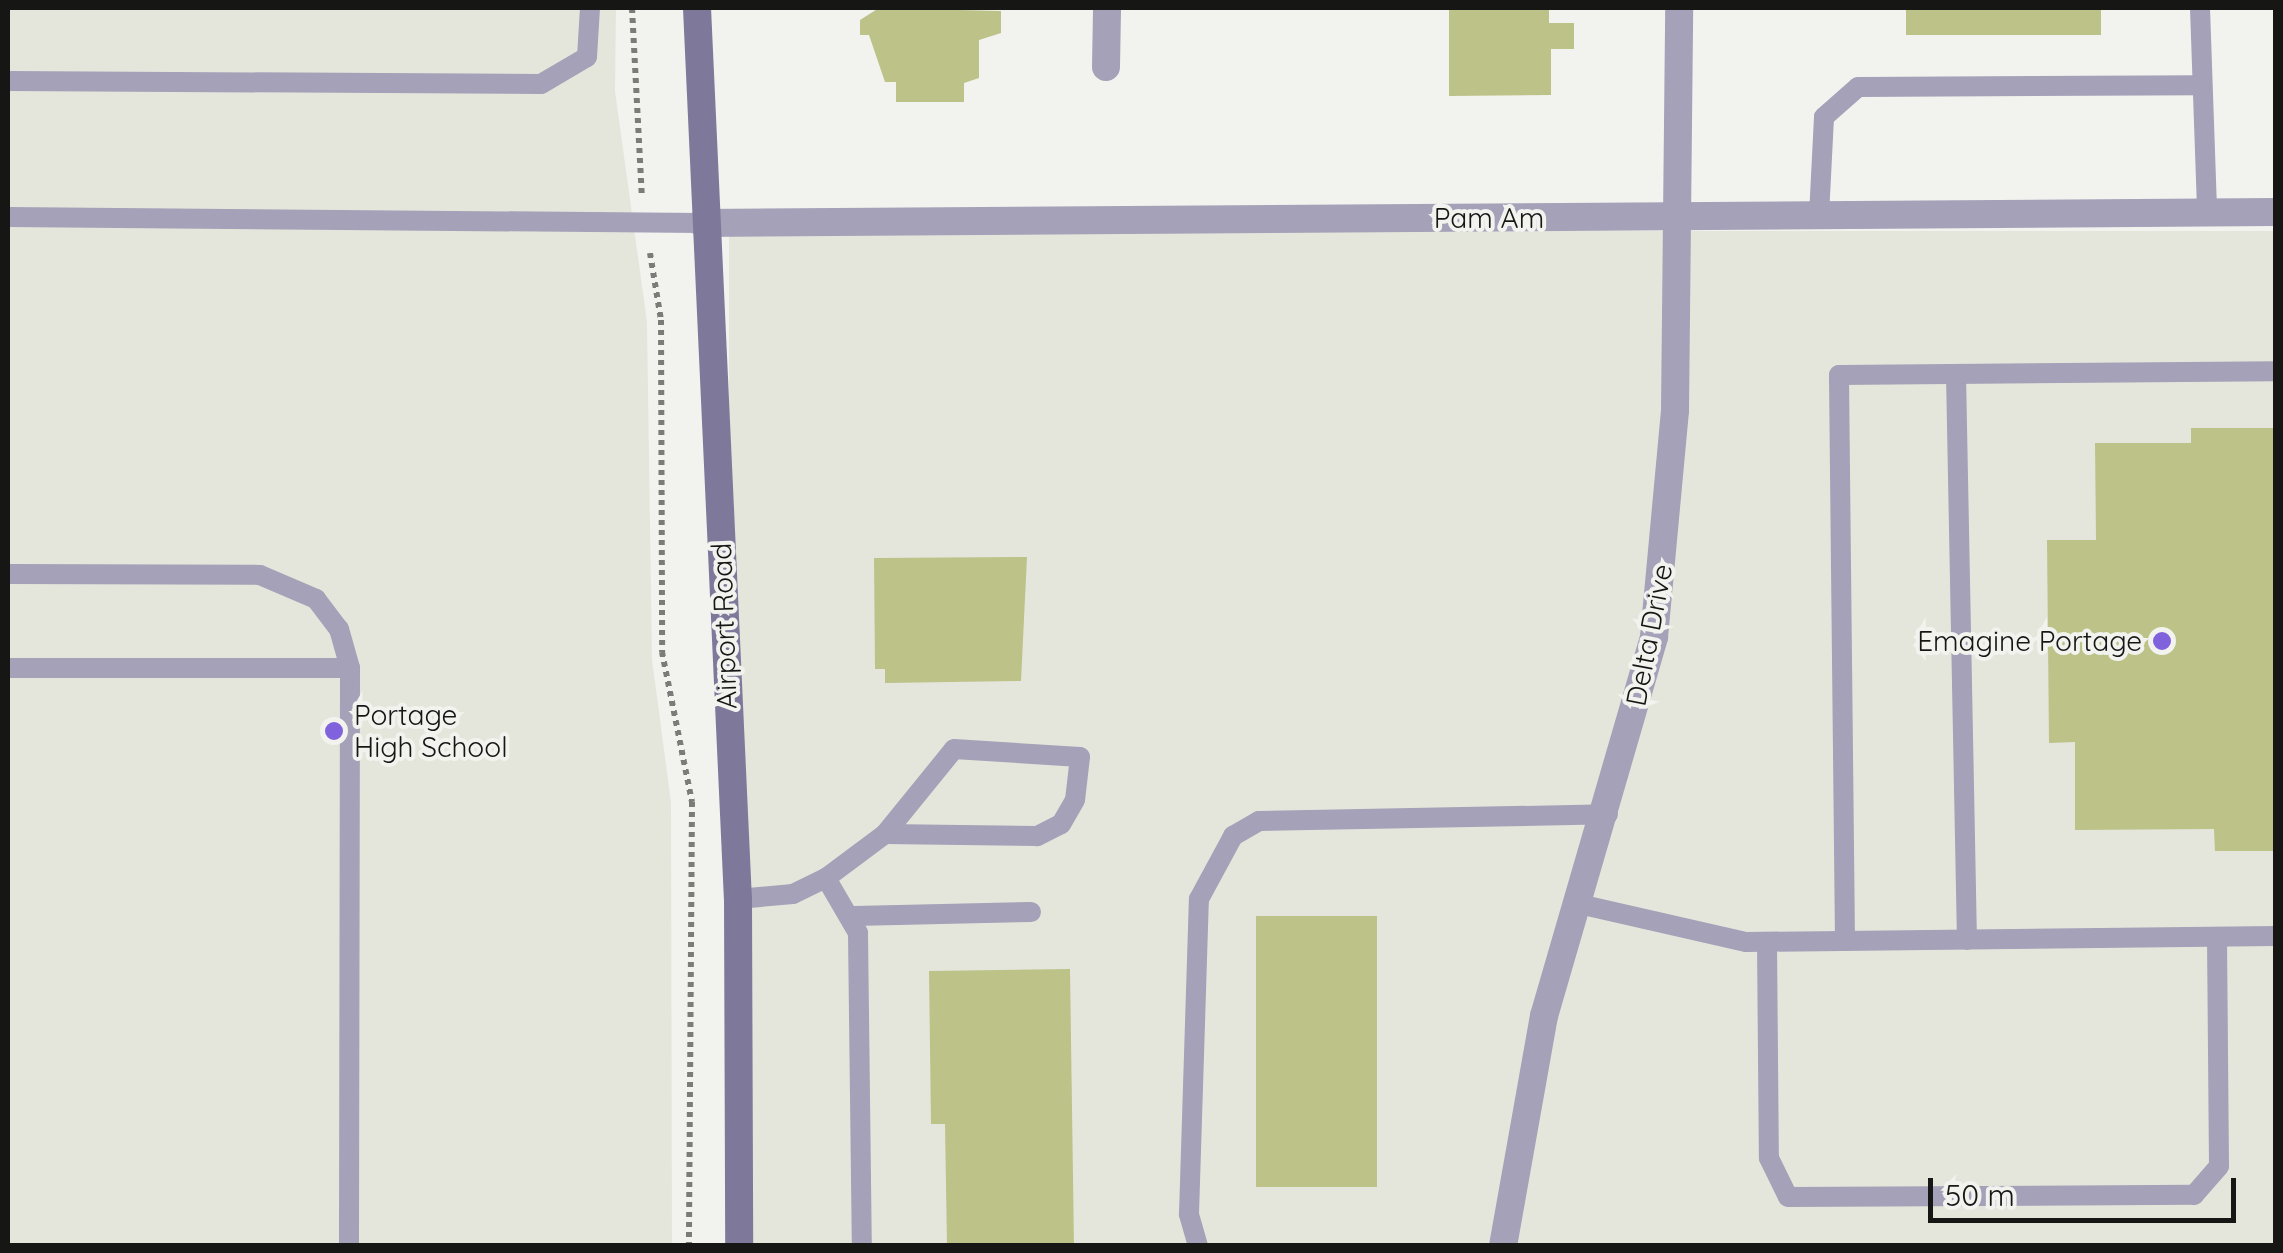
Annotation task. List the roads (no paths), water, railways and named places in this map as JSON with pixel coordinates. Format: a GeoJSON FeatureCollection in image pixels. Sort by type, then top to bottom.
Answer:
{"type":"FeatureCollection","features":[{"type":"Feature","properties":{"kind":"main road","name":"Airport Road"},"geometry":{"type":"LineString","coordinates":[[698,8],[702,223],[738,899],[739,1246]]}},
{"type":"Feature","properties":{"kind":"street"},"geometry":{"type":"LineString","coordinates":[[1106,68],[1107,8]]}},
{"type":"Feature","properties":{"kind":"street","name":"Delta Drive"},"geometry":{"type":"LineString","coordinates":[[1503,1246],[1544,1016],[1608,814],[1654,637],[1671,514],[1679,8]]}},
{"type":"Feature","properties":{"kind":"street","name":"Pam Am"},"geometry":{"type":"LineString","coordinates":[[702,223],[2276,212]]}},
{"type":"Feature","properties":{"kind":"lane"},"geometry":{"type":"LineString","coordinates":[[8,80],[541,84],[587,56],[590,8]]}},
{"type":"Feature","properties":{"kind":"lane"},"geometry":{"type":"LineString","coordinates":[[2200,8],[2207,212]]}},
{"type":"Feature","properties":{"kind":"lane"},"geometry":{"type":"LineString","coordinates":[[1818,216],[1824,117],[1858,86],[2200,84]]}},
{"type":"Feature","properties":{"kind":"lane"},"geometry":{"type":"LineString","coordinates":[[8,217],[702,223]]}},
{"type":"Feature","properties":{"kind":"lane"},"geometry":{"type":"LineString","coordinates":[[1845,941],[1838,375],[2276,370]]}},
{"type":"Feature","properties":{"kind":"lane"},"geometry":{"type":"LineString","coordinates":[[1956,374],[1968,940]]}},
{"type":"Feature","properties":{"kind":"lane"},"geometry":{"type":"LineString","coordinates":[[8,574],[282,580],[328,612],[350,668],[348,1246]]}},
{"type":"Feature","properties":{"kind":"lane"},"geometry":{"type":"LineString","coordinates":[[8,668],[350,668]]}},
{"type":"Feature","properties":{"kind":"lane"},"geometry":{"type":"LineString","coordinates":[[738,899],[793,894],[826,878],[884,834],[954,749],[1080,757],[1068,812],[1037,836],[884,834]]}},
{"type":"Feature","properties":{"kind":"lane"},"geometry":{"type":"LineString","coordinates":[[1198,1246],[1189,1214],[1199,899],[1233,836],[1260,822],[1608,814]]}},
{"type":"Feature","properties":{"kind":"lane"},"geometry":{"type":"LineString","coordinates":[[826,878],[854,916],[862,1246]]}},
{"type":"Feature","properties":{"kind":"lane"},"geometry":{"type":"LineString","coordinates":[[1579,904],[1668,931],[1767,942],[2276,936]]}},
{"type":"Feature","properties":{"kind":"lane"},"geometry":{"type":"LineString","coordinates":[[854,916],[1031,912]]}},
{"type":"Feature","properties":{"kind":"lane"},"geometry":{"type":"LineString","coordinates":[[1767,942],[1769,1158],[1788,1197],[2194,1195],[2219,1166],[2217,937]]}},
{"type":"Feature","properties":{"kind":"place","name":"Emagine Portage"},"geometry":{"type":"Point","coordinates":[2162,641]}},
{"type":"Feature","properties":{"kind":"place","name":"Portage High School"},"geometry":{"type":"Point","coordinates":[334,731]}}]}
